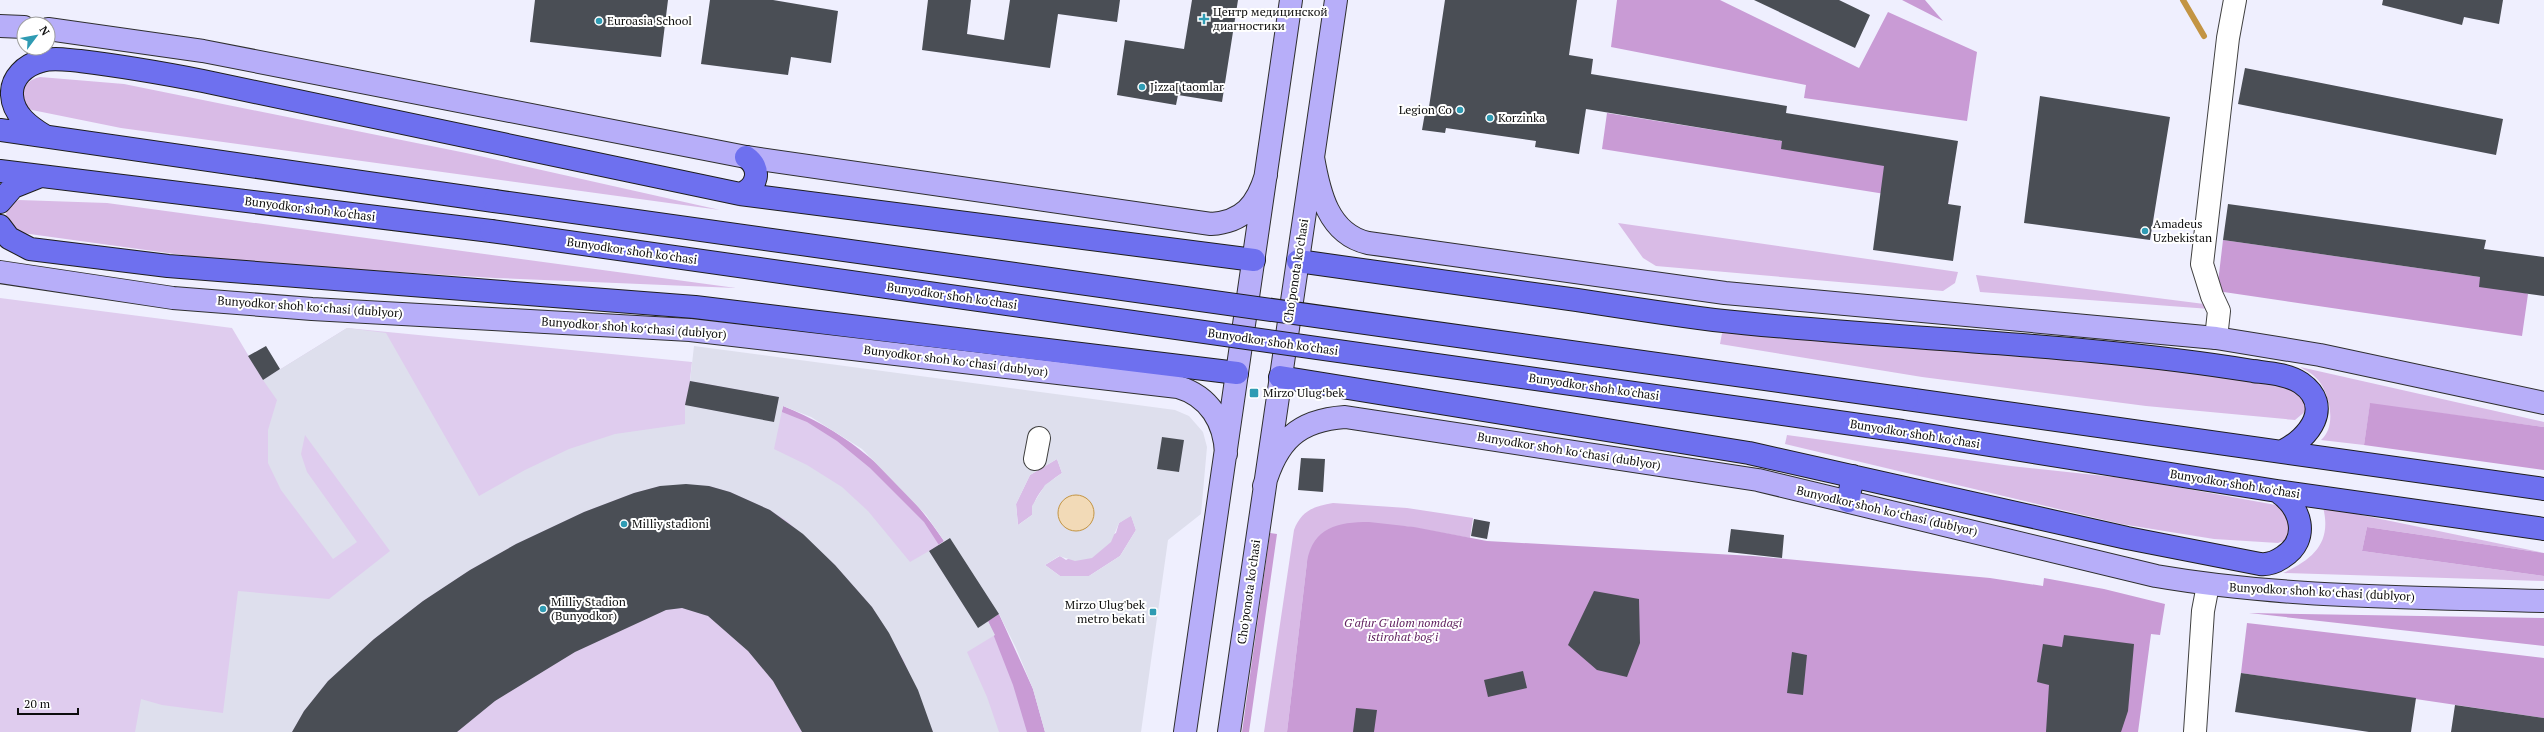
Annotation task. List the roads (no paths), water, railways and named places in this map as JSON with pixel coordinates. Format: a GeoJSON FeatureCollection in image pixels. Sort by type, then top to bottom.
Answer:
{"type":"FeatureCollection","features":[{"type":"Feature","properties":{"kind":"main road"},"geometry":{"type":"LineString","coordinates":[[45,136],[31,127],[20,117],[13,103],[12,88],[17,76],[27,67],[41,61],[54,59],[127,67],[203,81],[740,194],[1254,260]]}},
{"type":"Feature","properties":{"kind":"main road"},"geometry":{"type":"LineString","coordinates":[[0,130],[494,201],[2544,488]]}},
{"type":"Feature","properties":{"kind":"main road"},"geometry":{"type":"LineString","coordinates":[[740,194],[751,189],[756,177],[754,165],[746,157]]}},
{"type":"Feature","properties":{"kind":"main road","name":"Bunyodkor shoh ko'chasi"},"geometry":{"type":"LineString","coordinates":[[0,171],[490,231],[1902,431],[2277,491],[2544,530]]}},
{"type":"Feature","properties":{"kind":"main road"},"geometry":{"type":"LineString","coordinates":[[0,202],[8,191],[19,183],[41,176]]}},
{"type":"Feature","properties":{"kind":"main road"},"geometry":{"type":"LineString","coordinates":[[0,226],[9,238],[30,248],[168,266],[695,307],[1237,373]]}},
{"type":"Feature","properties":{"kind":"main road"},"geometry":{"type":"LineString","coordinates":[[1298,261],[1714,320],[2179,359],[2278,375],[2294,379],[2308,389],[2314,399],[2316,412],[2314,425],[2307,434],[2299,442],[2283,451]]}},
{"type":"Feature","properties":{"kind":"main road"},"geometry":{"type":"LineString","coordinates":[[1280,377],[1749,452],[2127,538],[2266,564],[2288,554],[2297,544],[2301,533],[2300,521],[2295,509],[2277,491]]}},
{"type":"Feature","properties":{"kind":"main road"},"geometry":{"type":"LineString","coordinates":[[1848,501],[1853,476]]}},
{"type":"Feature","properties":{"kind":"street"},"geometry":{"type":"LineString","coordinates":[[1185,732],[1291,0]]}},
{"type":"Feature","properties":{"kind":"street","name":"Cho'ponota ko'chasi"},"geometry":{"type":"LineString","coordinates":[[1229,732],[1336,0]]}},
{"type":"Feature","properties":{"kind":"street"},"geometry":{"type":"LineString","coordinates":[[2216,338],[2220,311],[2212,296],[2202,264],[2227,46],[2235,0]]}},
{"type":"Feature","properties":{"kind":"street"},"geometry":{"type":"LineString","coordinates":[[0,26],[16,27]]}},
{"type":"Feature","properties":{"kind":"street"},"geometry":{"type":"LineString","coordinates":[[56,30],[204,51],[746,157],[1211,224],[1226,223],[1244,213],[1259,195],[1266,175]]}},
{"type":"Feature","properties":{"kind":"street"},"geometry":{"type":"LineString","coordinates":[[1313,157],[1319,188],[1331,217],[1345,233],[1368,243],[1725,293],[2216,338],[2320,355],[2544,403]]}},
{"type":"Feature","properties":{"kind":"street","name":"Bunyodkor shoh koʻchasi (dublyor)"},"geometry":{"type":"LineString","coordinates":[[0,272],[173,298],[312,309],[690,330],[1178,387],[1195,393],[1211,408],[1222,428],[1226,454]]}},
{"type":"Feature","properties":{"kind":"street","name":"Bunyodkor shoh koʻchasi (dublyor)"},"geometry":{"type":"LineString","coordinates":[[1264,486],[1276,455],[1294,433],[1315,421],[1345,417],[1745,478],[1848,501],[2156,576],[2208,585],[2264,591],[2544,601]]}},
{"type":"Feature","properties":{"kind":"street"},"geometry":{"type":"LineString","coordinates":[[2195,732],[2203,611],[2208,585]]}},
{"type":"Feature","properties":{"kind":"waterway"},"geometry":{"type":"LineString","coordinates":[[2183,0],[2204,36]]}},
{"type":"Feature","properties":{"kind":"place","name":"Центр медицинской диагностики"},"geometry":{"type":"Point","coordinates":[1204,19]}},
{"type":"Feature","properties":{"kind":"place","name":"Euroasia School"},"geometry":{"type":"Point","coordinates":[599,21]}},
{"type":"Feature","properties":{"kind":"place","name":"Jizza[ taomlar"},"geometry":{"type":"Point","coordinates":[1142,87]}},
{"type":"Feature","properties":{"kind":"place","name":"Legion Co"},"geometry":{"type":"Point","coordinates":[1460,110]}},
{"type":"Feature","properties":{"kind":"place","name":"Korzinka"},"geometry":{"type":"Point","coordinates":[1490,118]}},
{"type":"Feature","properties":{"kind":"place","name":"Amadeus Uzbekistan"},"geometry":{"type":"Point","coordinates":[2145,231]}},
{"type":"Feature","properties":{"kind":"place","name":"Mirzo Ulugʻbek"},"geometry":{"type":"Point","coordinates":[1254,393]}},
{"type":"Feature","properties":{"kind":"place","name":"Milliy stadioni"},"geometry":{"type":"Point","coordinates":[624,524]}},
{"type":"Feature","properties":{"kind":"place","name":"Milliy Stadion (Bunyodkor)"},"geometry":{"type":"Point","coordinates":[543,609]}},
{"type":"Feature","properties":{"kind":"place","name":"Mirzo Ulug'bek metro bekati"},"geometry":{"type":"Point","coordinates":[1153,612]}},
{"type":"Feature","properties":{"kind":"park label","name":"G'afur G'ulom nomdagi istirohat bog'i"},"geometry":{"type":"Point","coordinates":[1403,630]}}]}
